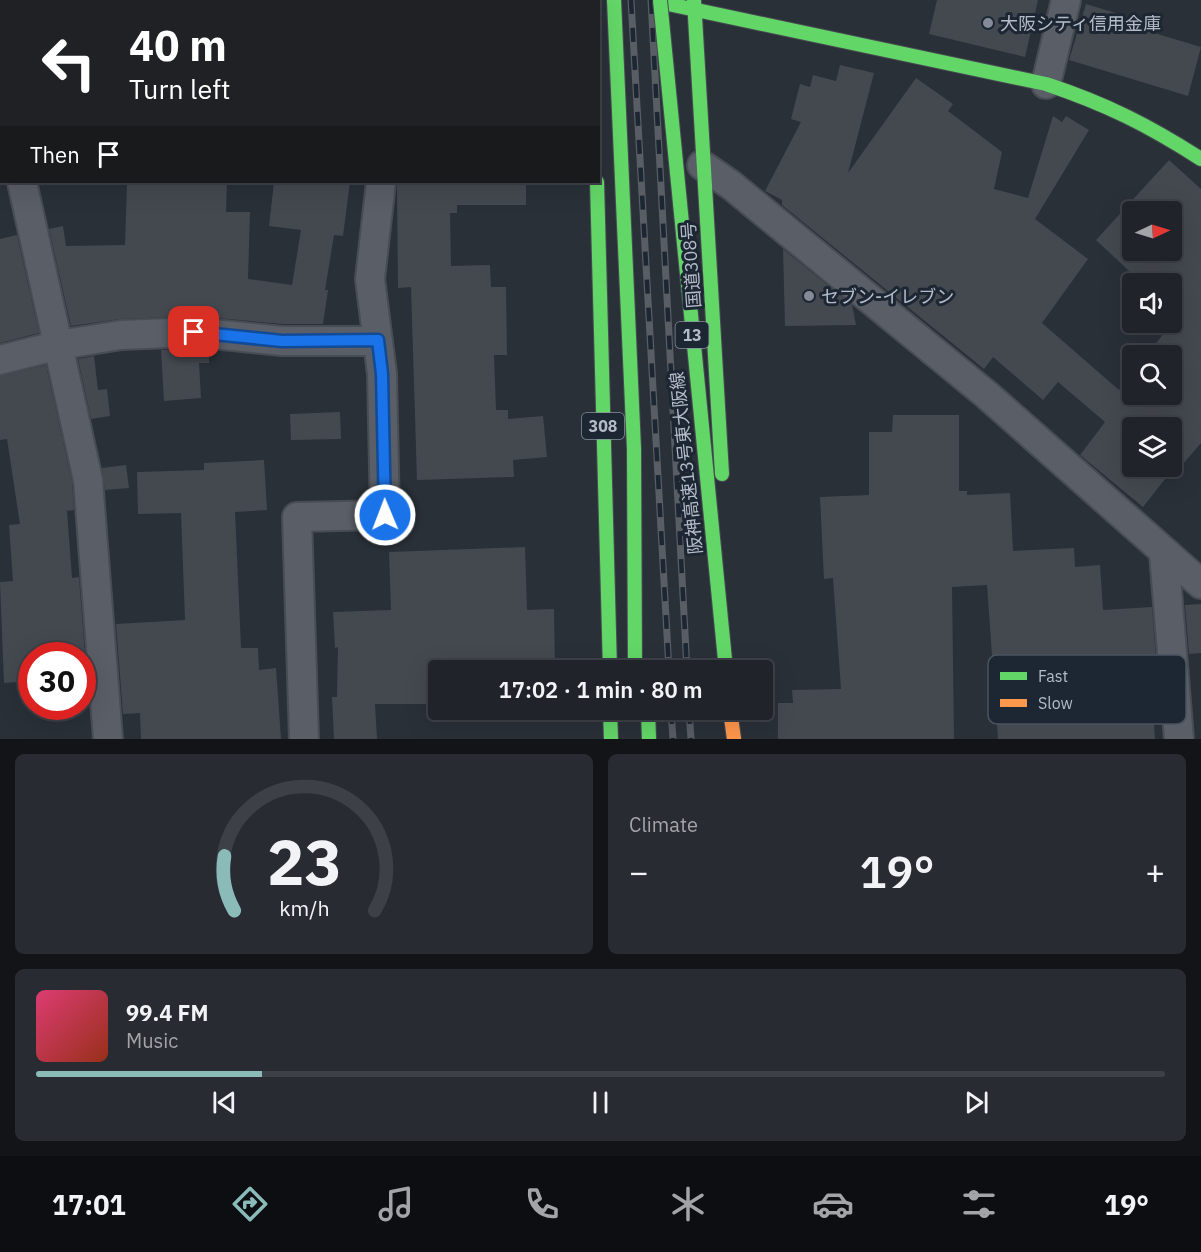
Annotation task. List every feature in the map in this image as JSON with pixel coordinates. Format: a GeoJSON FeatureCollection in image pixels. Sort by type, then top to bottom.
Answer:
{"type":"FeatureCollection","features":[{"type":"Feature","properties":{"kind":"main road"},"geometry":{"type":"LineString","coordinates":[[614,0],[645,660]]}},
{"type":"Feature","properties":{"kind":"main road"},"geometry":{"type":"LineString","coordinates":[[654,0],[694,6],[1046,84],[1102,103],[1159,132],[1201,159]]}},
{"type":"Feature","properties":{"kind":"main road","name":"阪神高速13号東大阪線"},"geometry":{"type":"LineString","coordinates":[[660,0],[725,660]]}},
{"type":"Feature","properties":{"kind":"main road","name":"国道308号"},"geometry":{"type":"LineString","coordinates":[[694,6],[730,616],[735,660]]}},
{"type":"Feature","properties":{"kind":"main road","name":"308"},"geometry":{"type":"LineString","coordinates":[[597,183],[609,660]]}},
{"type":"Feature","properties":{"kind":"main road"},"geometry":{"type":"LineString","coordinates":[[634,449],[635,660]]}},
{"type":"Feature","properties":{"kind":"main road"},"geometry":{"type":"LineString","coordinates":[[715,578],[719,660]]}},
{"type":"Feature","properties":{"kind":"main road"},"geometry":{"type":"LineString","coordinates":[[610,720],[611,739]]}},
{"type":"Feature","properties":{"kind":"main road"},"geometry":{"type":"LineString","coordinates":[[635,720],[635,739]]}},
{"type":"Feature","properties":{"kind":"main road"},"geometry":{"type":"LineString","coordinates":[[649,720],[650,739]]}},
{"type":"Feature","properties":{"kind":"main road"},"geometry":{"type":"LineString","coordinates":[[723,720],[724,739]]}},
{"type":"Feature","properties":{"kind":"main road"},"geometry":{"type":"LineString","coordinates":[[731,720],[734,739]]}},
{"type":"Feature","properties":{"kind":"main road"},"geometry":{"type":"LineString","coordinates":[[742,720],[744,739]]}},
{"type":"Feature","properties":{"kind":"street"},"geometry":{"type":"LineString","coordinates":[[1046,84],[1066,0]]}},
{"type":"Feature","properties":{"kind":"street"},"geometry":{"type":"LineString","coordinates":[[702,165],[731,185],[987,395],[1164,554],[1201,584]]}},
{"type":"Feature","properties":{"kind":"street"},"geometry":{"type":"LineString","coordinates":[[22,183],[88,480],[108,739]]}},
{"type":"Feature","properties":{"kind":"street"},"geometry":{"type":"LineString","coordinates":[[304,739],[297,517],[385,515],[382,374],[370,279],[381,183]]}},
{"type":"Feature","properties":{"kind":"street"},"geometry":{"type":"LineString","coordinates":[[0,360],[59,345],[121,335],[194,332],[282,341],[378,340]]}},
{"type":"Feature","properties":{"kind":"street"},"geometry":{"type":"LineString","coordinates":[[1164,554],[1172,655]]}},
{"type":"Feature","properties":{"kind":"street"},"geometry":{"type":"LineString","coordinates":[[1178,724],[1179,739]]}},
{"type":"Feature","properties":{"kind":"building"},"geometry":{"type":"Polygon","coordinates":[[[937,0],[1038,0],[1025,57],[929,34],[937,0]]]}},
{"type":"Feature","properties":{"kind":"building"},"geometry":{"type":"Polygon","coordinates":[[[1086,4],[1119,14],[1117,22],[1201,47],[1188,96],[1069,60],[1086,4]]]}},
{"type":"Feature","properties":{"kind":"building"},"geometry":{"type":"Polygon","coordinates":[[[840,65],[874,73],[848,173],[916,78],[953,104],[948,111],[1002,152],[994,189],[1028,198],[1053,116],[1062,122],[1066,116],[1089,130],[1035,219],[1088,259],[1042,323],[1119,390],[1122,386],[1122,405],[1182,405],[1182,345],[1155,345],[1164,333],[1182,333],[1182,273],[1131,273],[1096,240],[1122,212],[1122,261],[1182,261],[1182,201],[1132,201],[1169,160],[1201,189],[1201,443],[1183,464],[1182,417],[1122,417],[1122,477],[1167,477],[1143,507],[1080,455],[1105,422],[1058,382],[1043,400],[993,357],[984,369],[782,205],[782,200],[765,191],[801,122],[791,119],[800,84],[810,87],[813,75],[836,81],[840,65]]]}},
{"type":"Feature","properties":{"kind":"building"},"geometry":{"type":"Polygon","coordinates":[[[127,183],[227,183],[226,212],[250,212],[248,279],[292,285],[301,230],[269,226],[274,183],[350,183],[343,236],[334,235],[325,290],[328,290],[323,324],[283,324],[193,316],[120,319],[71,326],[49,229],[63,226],[66,246],[125,245],[127,183]]]}},
{"type":"Feature","properties":{"kind":"building"},"geometry":{"type":"Polygon","coordinates":[[[397,183],[526,183],[526,205],[457,205],[457,213],[450,213],[451,266],[490,265],[491,287],[506,287],[507,355],[494,355],[496,410],[508,410],[508,419],[543,416],[547,457],[513,460],[514,477],[417,480],[411,287],[398,288],[397,183]]]}},
{"type":"Feature","properties":{"kind":"building"},"geometry":{"type":"Polygon","coordinates":[[[17,235],[39,333],[0,343],[0,239],[17,235]]]}},
{"type":"Feature","properties":{"kind":"building"},"geometry":{"type":"Polygon","coordinates":[[[783,249],[852,305],[856,325],[785,326],[783,249]]]}},
{"type":"Feature","properties":{"kind":"building"},"geometry":{"type":"Polygon","coordinates":[[[161,350],[209,350],[209,363],[199,363],[201,398],[164,401],[161,350]]]}},
{"type":"Feature","properties":{"kind":"building"},"geometry":{"type":"Polygon","coordinates":[[[94,356],[98,390],[107,389],[110,416],[91,419],[78,359],[94,356]]]}},
{"type":"Feature","properties":{"kind":"building"},"geometry":{"type":"Polygon","coordinates":[[[46,365],[72,482],[74,510],[67,511],[72,578],[79,577],[84,642],[18,642],[18,682],[4,683],[0,582],[13,581],[9,525],[20,524],[7,439],[0,440],[0,376],[46,365]]]}},
{"type":"Feature","properties":{"kind":"building"},"geometry":{"type":"Polygon","coordinates":[[[340,412],[341,439],[291,440],[290,414],[340,412]]]}},
{"type":"Feature","properties":{"kind":"building"},"geometry":{"type":"Polygon","coordinates":[[[893,415],[959,415],[959,491],[967,491],[967,495],[1010,493],[1013,551],[1074,548],[1075,567],[1100,565],[1103,610],[1152,607],[1156,655],[992,655],[987,585],[952,587],[954,739],[778,739],[778,703],[793,703],[792,690],[841,689],[833,578],[824,579],[820,497],[869,495],[869,432],[892,432],[893,415]]]}},
{"type":"Feature","properties":{"kind":"building"},"geometry":{"type":"Polygon","coordinates":[[[264,460],[267,510],[235,512],[241,648],[258,648],[259,670],[276,668],[281,739],[141,739],[140,713],[123,714],[116,624],[185,620],[181,513],[138,514],[137,472],[204,470],[204,463],[264,460]]]}},
{"type":"Feature","properties":{"kind":"building"},"geometry":{"type":"Polygon","coordinates":[[[126,465],[129,488],[105,490],[102,468],[126,465]]]}},
{"type":"Feature","properties":{"kind":"building"},"geometry":{"type":"Polygon","coordinates":[[[525,547],[527,610],[554,609],[555,660],[428,660],[428,704],[375,704],[377,739],[334,739],[332,697],[337,697],[338,647],[335,648],[333,612],[391,610],[389,552],[525,547]]]}},
{"type":"Feature","properties":{"kind":"building"},"geometry":{"type":"Polygon","coordinates":[[[1201,604],[1201,653],[1189,654],[1185,605],[1201,604]]]}},
{"type":"Feature","properties":{"kind":"building"},"geometry":{"type":"Polygon","coordinates":[[[997,724],[1154,724],[1155,739],[998,739],[997,724]]]}},
{"type":"Feature","properties":{"kind":"railway"},"geometry":{"type":"LineString","coordinates":[[631,0],[668,660]]}},
{"type":"Feature","properties":{"kind":"railway"},"geometry":{"type":"LineString","coordinates":[[651,0],[686,660]]}},
{"type":"Feature","properties":{"kind":"railway"},"geometry":{"type":"LineString","coordinates":[[672,720],[673,739]]}},
{"type":"Feature","properties":{"kind":"railway"},"geometry":{"type":"LineString","coordinates":[[690,720],[691,739]]}},
{"type":"Feature","properties":{"kind":"traffic: fast"},"geometry":{"type":"LineString","coordinates":[[614,0],[634,449],[635,660]]}},
{"type":"Feature","properties":{"kind":"traffic: fast"},"geometry":{"type":"LineString","coordinates":[[660,0],[725,660]]}},
{"type":"Feature","properties":{"kind":"traffic: fast"},"geometry":{"type":"LineString","coordinates":[[694,0],[722,474]]}},
{"type":"Feature","properties":{"kind":"traffic: fast"},"geometry":{"type":"LineString","coordinates":[[668,4],[1046,84],[1126,116],[1201,159]]}},
{"type":"Feature","properties":{"kind":"traffic: fast"},"geometry":{"type":"LineString","coordinates":[[597,183],[610,660]]}},
{"type":"Feature","properties":{"kind":"traffic: fast"},"geometry":{"type":"LineString","coordinates":[[610,720],[611,739]]}},
{"type":"Feature","properties":{"kind":"traffic: fast"},"geometry":{"type":"LineString","coordinates":[[648,720],[649,739]]}},
{"type":"Feature","properties":{"kind":"traffic: slow"},"geometry":{"type":"LineString","coordinates":[[731,720],[734,739]]}},
{"type":"Feature","properties":{"kind":"place","name":"大阪シティ信用金庫"},"geometry":{"type":"Point","coordinates":[988,23]}},
{"type":"Feature","properties":{"kind":"place","name":"セブン-イレブン"},"geometry":{"type":"Point","coordinates":[809,296]}},
{"type":"Feature","properties":{"kind":"route"},"geometry":{"type":"LineString","coordinates":[[194,332],[282,341],[378,340],[382,374],[385,515]]}}]}
